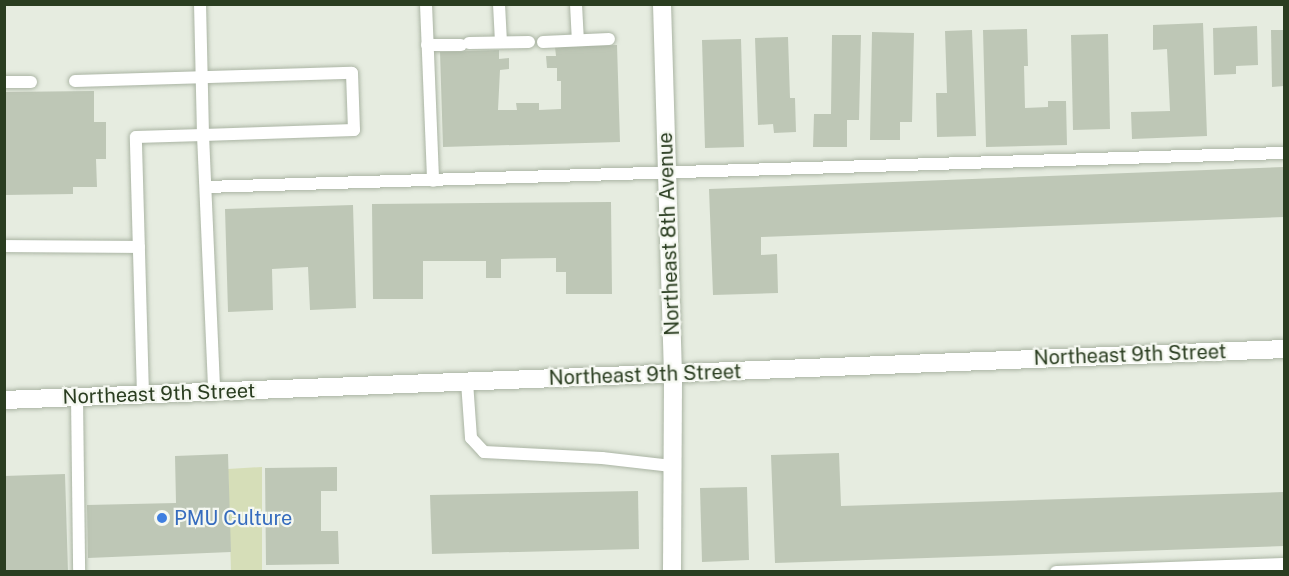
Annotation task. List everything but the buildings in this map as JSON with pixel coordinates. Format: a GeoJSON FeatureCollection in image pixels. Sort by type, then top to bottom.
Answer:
{"type":"FeatureCollection","features":[{"type":"Feature","properties":{"kind":"street","name":"Northeast 8th Avenue"},"geometry":{"type":"LineString","coordinates":[[662,4],[673,374],[672,572]]}},
{"type":"Feature","properties":{"kind":"street","name":"Northeast 9th Street"},"geometry":{"type":"LineString","coordinates":[[4,400],[1284,349]]}},
{"type":"Feature","properties":{"kind":"lane"},"geometry":{"type":"LineString","coordinates":[[200,4],[214,392]]}},
{"type":"Feature","properties":{"kind":"lane"},"geometry":{"type":"LineString","coordinates":[[426,4],[433,181]]}},
{"type":"Feature","properties":{"kind":"lane"},"geometry":{"type":"LineString","coordinates":[[499,4],[501,42]]}},
{"type":"Feature","properties":{"kind":"lane"},"geometry":{"type":"LineString","coordinates":[[576,4],[579,40]]}},
{"type":"Feature","properties":{"kind":"lane"},"geometry":{"type":"LineString","coordinates":[[543,42],[609,39]]}},
{"type":"Feature","properties":{"kind":"lane"},"geometry":{"type":"LineString","coordinates":[[427,45],[529,42]]}},
{"type":"Feature","properties":{"kind":"lane"},"geometry":{"type":"LineString","coordinates":[[75,81],[352,73],[354,130],[136,137],[143,395]]}},
{"type":"Feature","properties":{"kind":"lane"},"geometry":{"type":"LineString","coordinates":[[4,82],[31,82]]}},
{"type":"Feature","properties":{"kind":"lane"},"geometry":{"type":"LineString","coordinates":[[206,188],[1284,153]]}},
{"type":"Feature","properties":{"kind":"lane"},"geometry":{"type":"LineString","coordinates":[[4,246],[139,247]]}},
{"type":"Feature","properties":{"kind":"lane"},"geometry":{"type":"LineString","coordinates":[[467,382],[471,438],[484,452],[602,458],[672,466]]}},
{"type":"Feature","properties":{"kind":"lane"},"geometry":{"type":"LineString","coordinates":[[76,397],[80,572]]}},
{"type":"Feature","properties":{"kind":"lane"},"geometry":{"type":"LineString","coordinates":[[1056,572],[1284,564]]}},
{"type":"Feature","properties":{"kind":"green space"},"geometry":{"type":"Polygon","coordinates":[[[262,467],[262,571],[231,571],[228,469],[262,467]]]}},
{"type":"Feature","properties":{"kind":"place","name":"PMU Culture"},"geometry":{"type":"Point","coordinates":[162,518]}}]}
